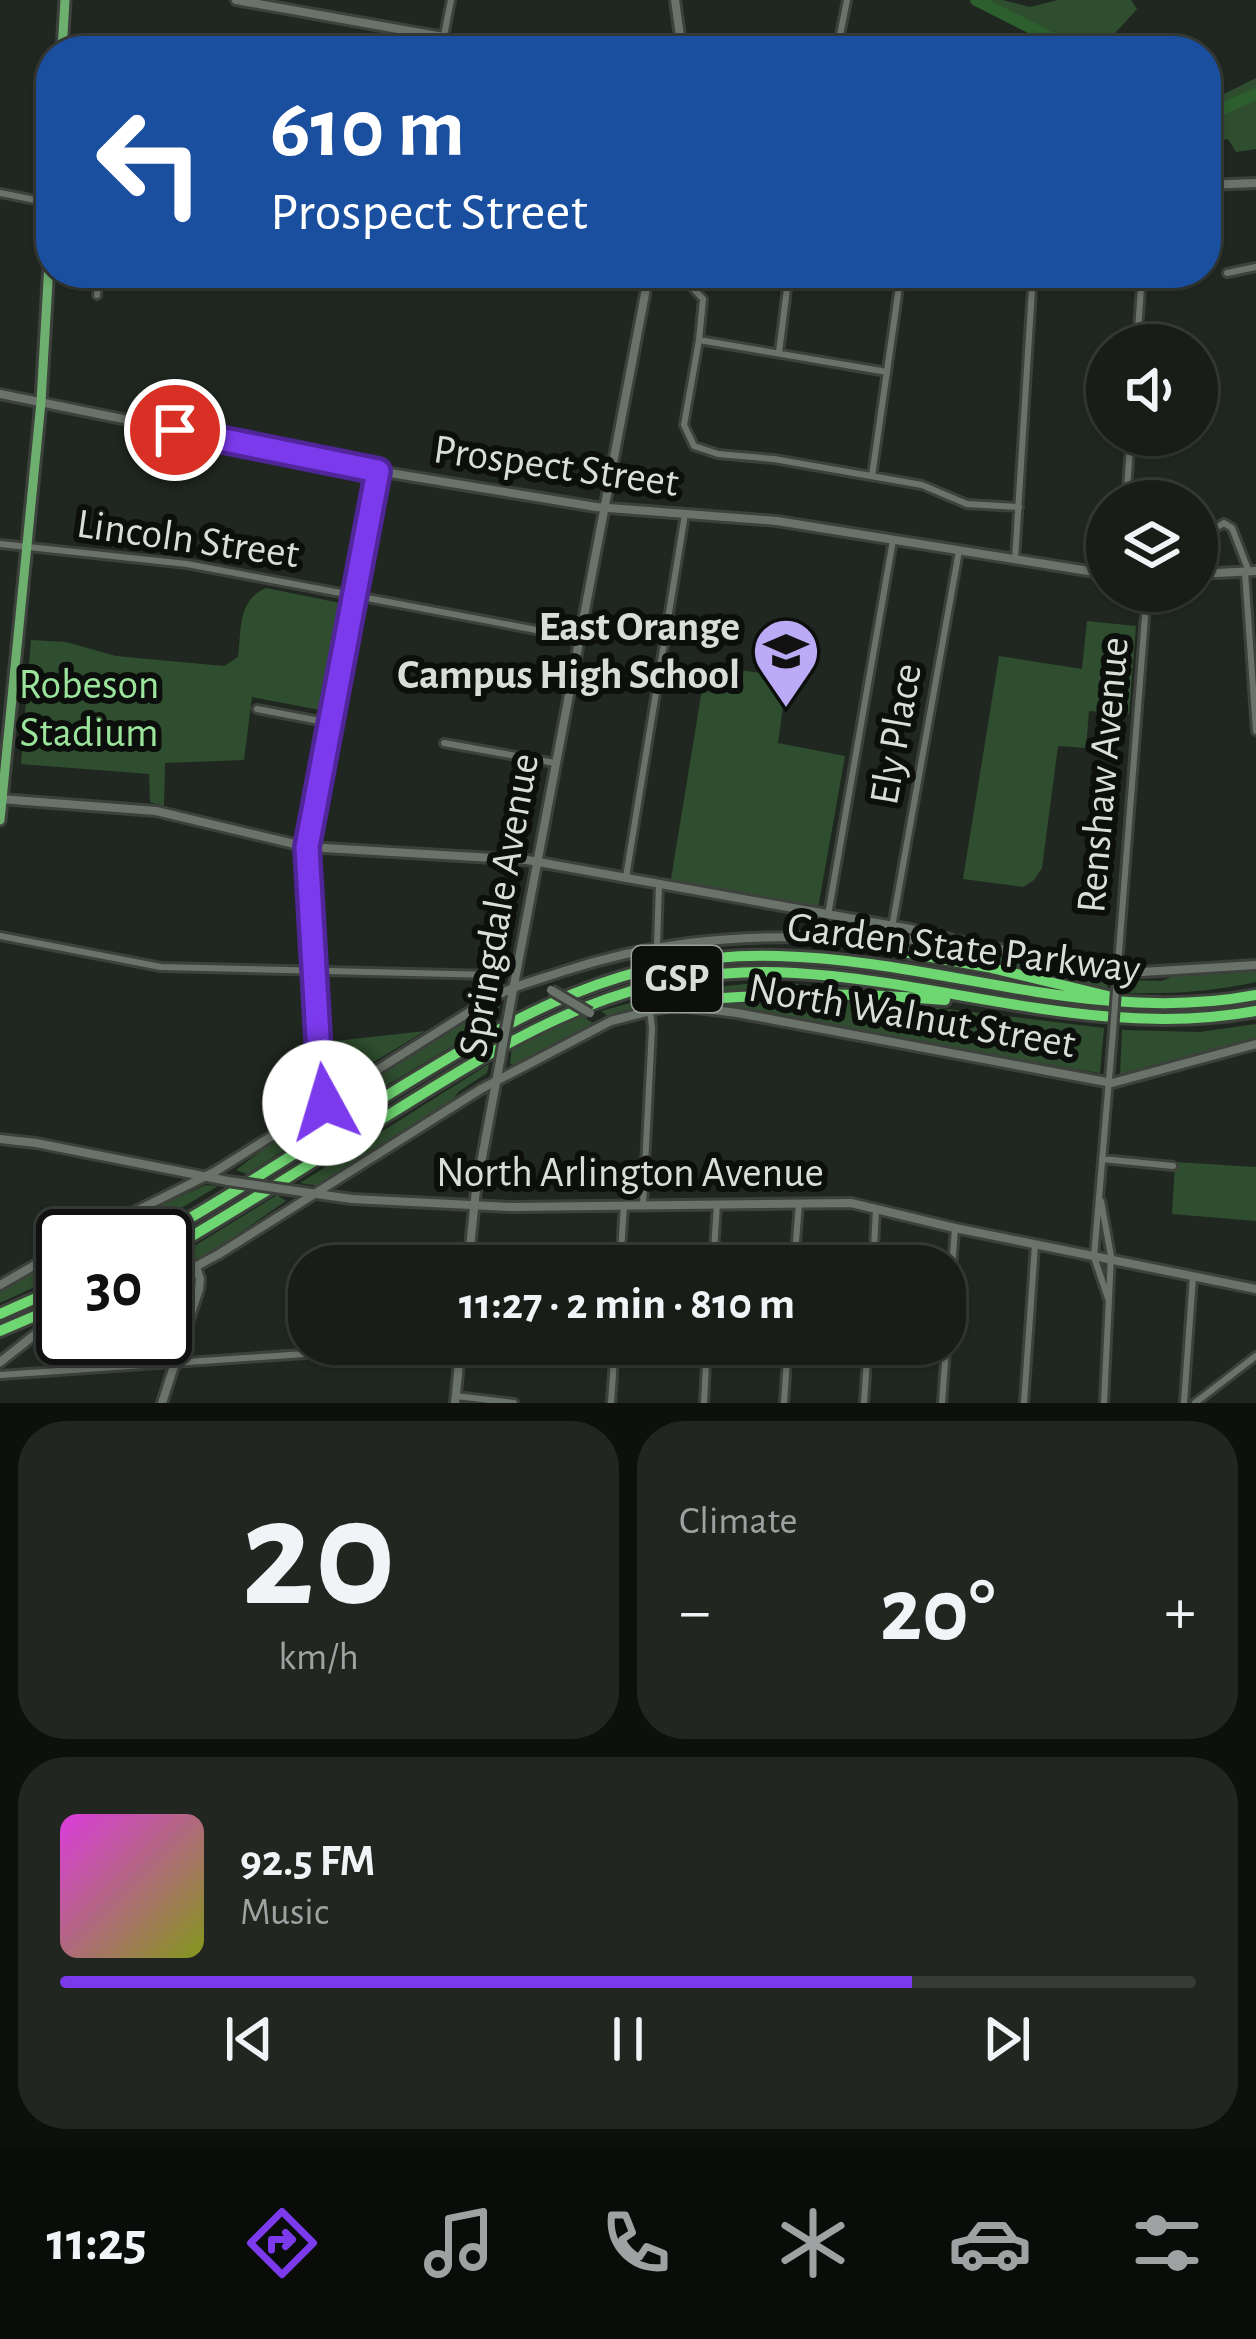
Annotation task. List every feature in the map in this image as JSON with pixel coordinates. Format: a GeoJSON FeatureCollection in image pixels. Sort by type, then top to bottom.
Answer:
{"type":"FeatureCollection","features":[{"type":"Feature","properties":{"kind":"highway"},"geometry":{"type":"LineString","coordinates":[[820,937],[987,967],[1145,1005]]}},
{"type":"Feature","properties":{"kind":"highway","name":"Garden State Parkway"},"geometry":{"type":"LineString","coordinates":[[192,1216],[501,1026],[630,973],[693,960],[782,956],[1145,1005],[1207,1003],[1256,994]]}},
{"type":"Feature","properties":{"kind":"highway","name":"Garden State Parkway"},"geometry":{"type":"LineString","coordinates":[[192,1235],[510,1041],[577,1008],[636,988],[708,975],[782,972],[1102,1017],[1151,1020],[1256,1011]]}},
{"type":"Feature","properties":{"kind":"highway"},"geometry":{"type":"LineString","coordinates":[[656,1009],[688,1000],[851,994],[1016,1005]]}},
{"type":"Feature","properties":{"kind":"highway"},"geometry":{"type":"LineString","coordinates":[[0,1314],[36,1298]]}},
{"type":"Feature","properties":{"kind":"highway"},"geometry":{"type":"LineString","coordinates":[[0,1331],[36,1316]]}},
{"type":"Feature","properties":{"kind":"main road"},"geometry":{"type":"LineString","coordinates":[[63,36],[65,0]]}},
{"type":"Feature","properties":{"kind":"main road"},"geometry":{"type":"LineString","coordinates":[[0,820],[48,288]]}},
{"type":"Feature","properties":{"kind":"street"},"geometry":{"type":"LineString","coordinates":[[236,0],[437,36]]}},
{"type":"Feature","properties":{"kind":"street"},"geometry":{"type":"LineString","coordinates":[[443,36],[451,0]]}},
{"type":"Feature","properties":{"kind":"street"},"geometry":{"type":"LineString","coordinates":[[675,0],[680,36]]}},
{"type":"Feature","properties":{"kind":"street"},"geometry":{"type":"LineString","coordinates":[[839,36],[847,0]]}},
{"type":"Feature","properties":{"kind":"street"},"geometry":{"type":"LineString","coordinates":[[1221,184],[1256,183]]}},
{"type":"Feature","properties":{"kind":"street"},"geometry":{"type":"LineString","coordinates":[[0,193],[36,199]]}},
{"type":"Feature","properties":{"kind":"street"},"geometry":{"type":"LineString","coordinates":[[1227,273],[1256,267]]}},
{"type":"Feature","properties":{"kind":"street"},"geometry":{"type":"LineString","coordinates":[[98,288],[98,296]]}},
{"type":"Feature","properties":{"kind":"street","name":"Springdale Avenue"},"geometry":{"type":"LineString","coordinates":[[470,1245],[536,862],[646,288]]}},
{"type":"Feature","properties":{"kind":"street"},"geometry":{"type":"LineString","coordinates":[[694,288],[703,299],[703,311],[684,425],[694,446],[705,452],[922,485],[968,504],[1019,507]]}},
{"type":"Feature","properties":{"kind":"street"},"geometry":{"type":"LineString","coordinates":[[778,352],[787,288]]}},
{"type":"Feature","properties":{"kind":"street"},"geometry":{"type":"LineString","coordinates":[[872,476],[899,288]]}},
{"type":"Feature","properties":{"kind":"street"},"geometry":{"type":"LineString","coordinates":[[1015,560],[1032,288]]}},
{"type":"Feature","properties":{"kind":"street"},"geometry":{"type":"LineString","coordinates":[[1138,324],[1141,288]]}},
{"type":"Feature","properties":{"kind":"street"},"geometry":{"type":"LineString","coordinates":[[699,340],[887,372]]}},
{"type":"Feature","properties":{"kind":"street","name":"Prospect Street"},"geometry":{"type":"LineString","coordinates":[[0,394],[378,471],[604,508],[777,521],[1086,571]]}},
{"type":"Feature","properties":{"kind":"street"},"geometry":{"type":"LineString","coordinates":[[325,1103],[307,847],[378,471]]}},
{"type":"Feature","properties":{"kind":"street"},"geometry":{"type":"LineString","coordinates":[[626,877],[685,514]]}},
{"type":"Feature","properties":{"kind":"street"},"geometry":{"type":"LineString","coordinates":[[1218,526],[1232,527],[1250,572],[1256,731]]}},
{"type":"Feature","properties":{"kind":"street"},"geometry":{"type":"LineString","coordinates":[[828,915],[893,540]]}},
{"type":"Feature","properties":{"kind":"street","name":"Lincoln Street"},"geometry":{"type":"LineString","coordinates":[[0,544],[187,564],[578,638]]}},
{"type":"Feature","properties":{"kind":"street","name":"Ely Place"},"geometry":{"type":"LineString","coordinates":[[892,927],[959,551]]}},
{"type":"Feature","properties":{"kind":"street"},"geometry":{"type":"LineString","coordinates":[[1218,573],[1250,572]]}},
{"type":"Feature","properties":{"kind":"street","name":"Renshaw Avenue"},"geometry":{"type":"LineString","coordinates":[[1109,1300],[1094,1257],[1095,1231],[1146,612]]}},
{"type":"Feature","properties":{"kind":"street"},"geometry":{"type":"LineString","coordinates":[[257,709],[330,723]]}},
{"type":"Feature","properties":{"kind":"street"},"geometry":{"type":"LineString","coordinates":[[444,743],[555,763]]}},
{"type":"Feature","properties":{"kind":"street"},"geometry":{"type":"LineString","coordinates":[[1,800],[156,811],[307,847],[536,862],[1118,970],[1160,973],[1256,965]]}},
{"type":"Feature","properties":{"kind":"street"},"geometry":{"type":"LineString","coordinates":[[657,946],[659,884]]}},
{"type":"Feature","properties":{"kind":"street"},"geometry":{"type":"LineString","coordinates":[[0,936],[161,967],[495,975]]}},
{"type":"Feature","properties":{"kind":"street"},"geometry":{"type":"LineString","coordinates":[[140,1209],[205,1177],[514,987],[607,957],[720,938],[958,941]]}},
{"type":"Feature","properties":{"kind":"street"},"geometry":{"type":"LineString","coordinates":[[563,972],[549,980],[551,990],[611,1021]]}},
{"type":"Feature","properties":{"kind":"street","name":"North Walnut Street"},"geometry":{"type":"LineString","coordinates":[[192,1269],[496,1080],[611,1021],[656,1009],[688,1006],[736,1013],[1108,1082],[1256,1046]]}},
{"type":"Feature","properties":{"kind":"street"},"geometry":{"type":"LineString","coordinates":[[643,1205],[656,1009]]}},
{"type":"Feature","properties":{"kind":"street","name":"North Arlington Avenue"},"geometry":{"type":"LineString","coordinates":[[0,1139],[352,1199],[474,1206],[851,1203],[1256,1289]]}},
{"type":"Feature","properties":{"kind":"street"},"geometry":{"type":"LineString","coordinates":[[1102,1159],[1173,1166]]}},
{"type":"Feature","properties":{"kind":"street","name":"Renshaw Avenue"},"geometry":{"type":"LineString","coordinates":[[1100,1179],[1112,1260],[1104,1403]]}},
{"type":"Feature","properties":{"kind":"street"},"geometry":{"type":"LineString","coordinates":[[796,1245],[799,1203]]}},
{"type":"Feature","properties":{"kind":"street"},"geometry":{"type":"LineString","coordinates":[[714,1245],[717,1204]]}},
{"type":"Feature","properties":{"kind":"street"},"geometry":{"type":"LineString","coordinates":[[621,1245],[624,1205]]}},
{"type":"Feature","properties":{"kind":"street"},"geometry":{"type":"LineString","coordinates":[[874,1245],[876,1209]]}},
{"type":"Feature","properties":{"kind":"street"},"geometry":{"type":"LineString","coordinates":[[942,1403],[955,1228]]}},
{"type":"Feature","properties":{"kind":"street"},"geometry":{"type":"LineString","coordinates":[[1095,1231],[1106,1230]]}},
{"type":"Feature","properties":{"kind":"street"},"geometry":{"type":"LineString","coordinates":[[1024,1403],[1034,1245]]}},
{"type":"Feature","properties":{"kind":"street"},"geometry":{"type":"LineString","coordinates":[[0,1285],[36,1264]]}},
{"type":"Feature","properties":{"kind":"street"},"geometry":{"type":"LineString","coordinates":[[192,1310],[200,1279],[196,1267]]}},
{"type":"Feature","properties":{"kind":"street"},"geometry":{"type":"LineString","coordinates":[[1184,1403],[1193,1276]]}},
{"type":"Feature","properties":{"kind":"street"},"geometry":{"type":"LineString","coordinates":[[0,1362],[36,1334]]}},
{"type":"Feature","properties":{"kind":"street"},"geometry":{"type":"LineString","coordinates":[[192,1360],[288,1354]]}},
{"type":"Feature","properties":{"kind":"street"},"geometry":{"type":"LineString","coordinates":[[1195,1403],[1256,1356]]}},
{"type":"Feature","properties":{"kind":"street"},"geometry":{"type":"LineString","coordinates":[[0,1375],[125,1365]]}},
{"type":"Feature","properties":{"kind":"street"},"geometry":{"type":"LineString","coordinates":[[162,1403],[174,1365]]}},
{"type":"Feature","properties":{"kind":"street"},"geometry":{"type":"LineString","coordinates":[[458,1365],[455,1400],[514,1403]]}},
{"type":"Feature","properties":{"kind":"street"},"geometry":{"type":"LineString","coordinates":[[611,1403],[614,1365]]}},
{"type":"Feature","properties":{"kind":"street"},"geometry":{"type":"LineString","coordinates":[[704,1403],[706,1365]]}},
{"type":"Feature","properties":{"kind":"street"},"geometry":{"type":"LineString","coordinates":[[784,1403],[787,1365]]}},
{"type":"Feature","properties":{"kind":"street"},"geometry":{"type":"LineString","coordinates":[[864,1403],[867,1365]]}},
{"type":"Feature","properties":{"kind":"green space"},"geometry":{"type":"Polygon","coordinates":[[[973,0],[1003,0],[1030,7],[1058,0],[1131,0],[1137,9],[1113,36],[1041,36],[973,0]]]}},
{"type":"Feature","properties":{"kind":"green space"},"geometry":{"type":"Polygon","coordinates":[[[1256,78],[1256,149],[1236,152],[1228,139],[1221,140],[1221,96],[1256,78]]]}},
{"type":"Feature","properties":{"kind":"green space","name":"Robeson Stadium"},"geometry":{"type":"Polygon","coordinates":[[[266,588],[345,604],[325,711],[252,697],[244,760],[165,763],[164,806],[150,802],[149,774],[21,764],[31,640],[66,642],[116,656],[224,666],[238,657],[245,608],[266,588]]]}},
{"type":"Feature","properties":{"kind":"green space"},"geometry":{"type":"Polygon","coordinates":[[[1087,621],[1136,626],[1129,714],[1089,711],[1086,748],[1058,746],[1042,868],[1034,880],[1023,887],[963,879],[999,656],[1082,669],[1087,621]]]}},
{"type":"Feature","properties":{"kind":"green space"},"geometry":{"type":"Polygon","coordinates":[[[706,665],[787,677],[778,743],[845,756],[818,908],[671,879],[706,665]]]}},
{"type":"Feature","properties":{"kind":"green space"},"geometry":{"type":"Polygon","coordinates":[[[881,944],[993,953],[1107,973],[1108,991],[1003,963],[881,944]]]}},
{"type":"Feature","properties":{"kind":"green space"},"geometry":{"type":"Polygon","coordinates":[[[1256,968],[1256,982],[1191,992],[1125,993],[1127,980],[1162,981],[1256,968]]]}},
{"type":"Feature","properties":{"kind":"green space"},"geometry":{"type":"Polygon","coordinates":[[[776,982],[864,990],[699,996],[609,1017],[601,1011],[688,991],[776,982]]]}},
{"type":"Feature","properties":{"kind":"green space"},"geometry":{"type":"Polygon","coordinates":[[[729,1001],[881,1001],[1104,1028],[1100,1073],[730,1007],[729,1001]]]}},
{"type":"Feature","properties":{"kind":"green space"},"geometry":{"type":"Polygon","coordinates":[[[500,1002],[498,1019],[247,1174],[236,1170],[270,1144],[500,1002]]]}},
{"type":"Feature","properties":{"kind":"green space"},"geometry":{"type":"Polygon","coordinates":[[[581,1016],[593,1023],[510,1064],[512,1047],[581,1016]]]}},
{"type":"Feature","properties":{"kind":"green space"},"geometry":{"type":"Polygon","coordinates":[[[1256,1024],[1256,1041],[1120,1075],[1122,1030],[1199,1032],[1256,1024]]]}},
{"type":"Feature","properties":{"kind":"green space"},"geometry":{"type":"Polygon","coordinates":[[[425,1031],[329,1089],[326,1042],[425,1031]]]}},
{"type":"Feature","properties":{"kind":"green space"},"geometry":{"type":"Polygon","coordinates":[[[489,1064],[487,1073],[453,1100],[320,1186],[300,1183],[489,1064]]]}},
{"type":"Feature","properties":{"kind":"green space"},"geometry":{"type":"Polygon","coordinates":[[[1175,1162],[1256,1167],[1256,1221],[1172,1214],[1175,1162]]]}},
{"type":"Feature","properties":{"kind":"green space"},"geometry":{"type":"Polygon","coordinates":[[[206,1185],[218,1186],[180,1209],[152,1209],[206,1185]]]}},
{"type":"Feature","properties":{"kind":"green space"},"geometry":{"type":"Polygon","coordinates":[[[277,1195],[286,1201],[192,1263],[192,1247],[277,1195]]]}},
{"type":"Feature","properties":{"kind":"green space"},"geometry":{"type":"Polygon","coordinates":[[[36,1270],[36,1286],[0,1303],[5,1287],[36,1270]]]}},
{"type":"Feature","properties":{"kind":"waterway"},"geometry":{"type":"LineString","coordinates":[[976,0],[1047,36]]}},
{"type":"Feature","properties":{"kind":"waterway"},"geometry":{"type":"LineString","coordinates":[[1221,109],[1256,94]]}},
{"type":"Feature","properties":{"kind":"place","name":"East Orange Campus High School"},"geometry":{"type":"Point","coordinates":[786,710]}},
{"type":"Feature","properties":{"kind":"route"},"geometry":{"type":"LineString","coordinates":[[175,430],[378,471],[307,847],[325,1103]]}}]}
